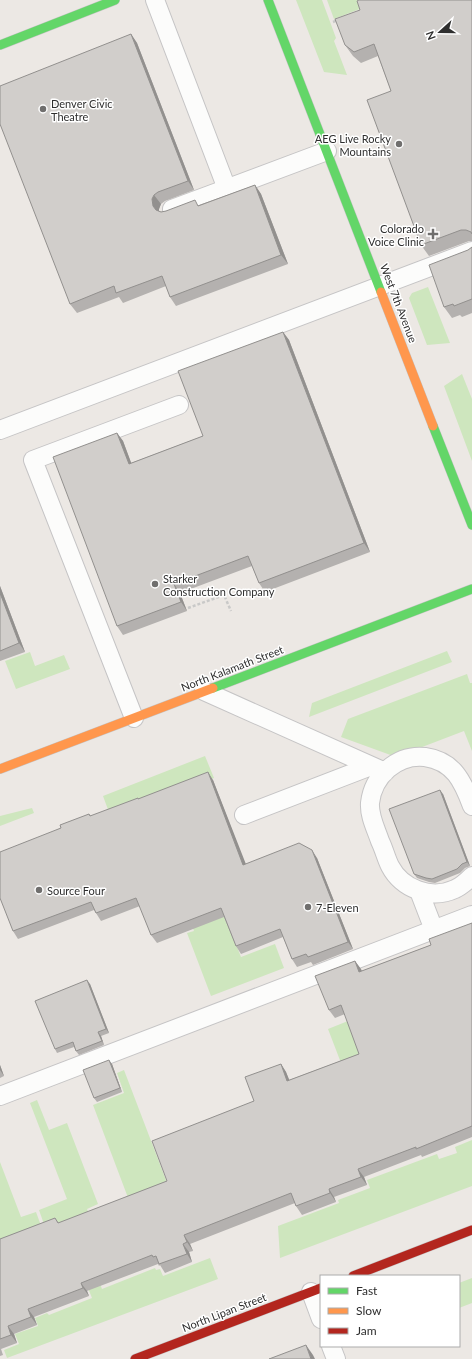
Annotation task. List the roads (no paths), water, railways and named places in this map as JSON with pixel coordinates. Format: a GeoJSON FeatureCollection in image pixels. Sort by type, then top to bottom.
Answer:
{"type":"FeatureCollection","features":[{"type":"Feature","properties":{"kind":"street"},"geometry":{"type":"LineString","coordinates":[[0,45],[115,0]]}},
{"type":"Feature","properties":{"kind":"street","name":"West 7th Avenue"},"geometry":{"type":"LineString","coordinates":[[268,0],[472,525]]}},
{"type":"Feature","properties":{"kind":"street","name":"North Kalamath Street"},"geometry":{"type":"LineString","coordinates":[[0,769],[472,589]]}},
{"type":"Feature","properties":{"kind":"street"},"geometry":{"type":"LineString","coordinates":[[356,1275],[472,1230]]}},
{"type":"Feature","properties":{"kind":"street","name":"North Lipan Street"},"geometry":{"type":"LineString","coordinates":[[135,1359],[316,1290]]}},
{"type":"Feature","properties":{"kind":"lane"},"geometry":{"type":"LineString","coordinates":[[155,0],[227,189]]}},
{"type":"Feature","properties":{"kind":"lane"},"geometry":{"type":"LineString","coordinates":[[168,211],[327,151]]}},
{"type":"Feature","properties":{"kind":"lane"},"geometry":{"type":"LineString","coordinates":[[0,430],[472,251]]}},
{"type":"Feature","properties":{"kind":"lane"},"geometry":{"type":"LineString","coordinates":[[134,718],[33,460],[179,405]]}},
{"type":"Feature","properties":{"kind":"lane"},"geometry":{"type":"LineString","coordinates":[[204,691],[378,769]]}},
{"type":"Feature","properties":{"kind":"lane"},"geometry":{"type":"LineString","coordinates":[[244,816],[410,758],[423,757],[444,763],[453,770],[465,787],[472,805]]}},
{"type":"Feature","properties":{"kind":"lane"},"geometry":{"type":"LineString","coordinates":[[378,769],[378,779],[373,790],[370,803],[371,817],[390,866],[398,877],[408,886],[419,891],[445,893],[460,886],[472,876]]}},
{"type":"Feature","properties":{"kind":"lane"},"geometry":{"type":"LineString","coordinates":[[419,891],[434,930]]}},
{"type":"Feature","properties":{"kind":"lane"},"geometry":{"type":"LineString","coordinates":[[0,1096],[472,916]]}},
{"type":"Feature","properties":{"kind":"lane"},"geometry":{"type":"LineString","coordinates":[[316,1290],[320,1313]]}},
{"type":"Feature","properties":{"kind":"lane"},"geometry":{"type":"LineString","coordinates":[[331,1347],[336,1359]]}},
{"type":"Feature","properties":{"kind":"place","name":"Denver Civic Theatre"},"geometry":{"type":"Point","coordinates":[43,109]}},
{"type":"Feature","properties":{"kind":"place","name":"AEG Live Rocky Mountains"},"geometry":{"type":"Point","coordinates":[399,144]}},
{"type":"Feature","properties":{"kind":"place","name":"Colorado Voice Clinic"},"geometry":{"type":"Point","coordinates":[433,234]}},
{"type":"Feature","properties":{"kind":"place","name":"Starker Construction Company"},"geometry":{"type":"Point","coordinates":[155,584]}},
{"type":"Feature","properties":{"kind":"place","name":"Source Four"},"geometry":{"type":"Point","coordinates":[39,890]}},
{"type":"Feature","properties":{"kind":"place","name":"7-Eleven"},"geometry":{"type":"Point","coordinates":[308,907]}}]}
